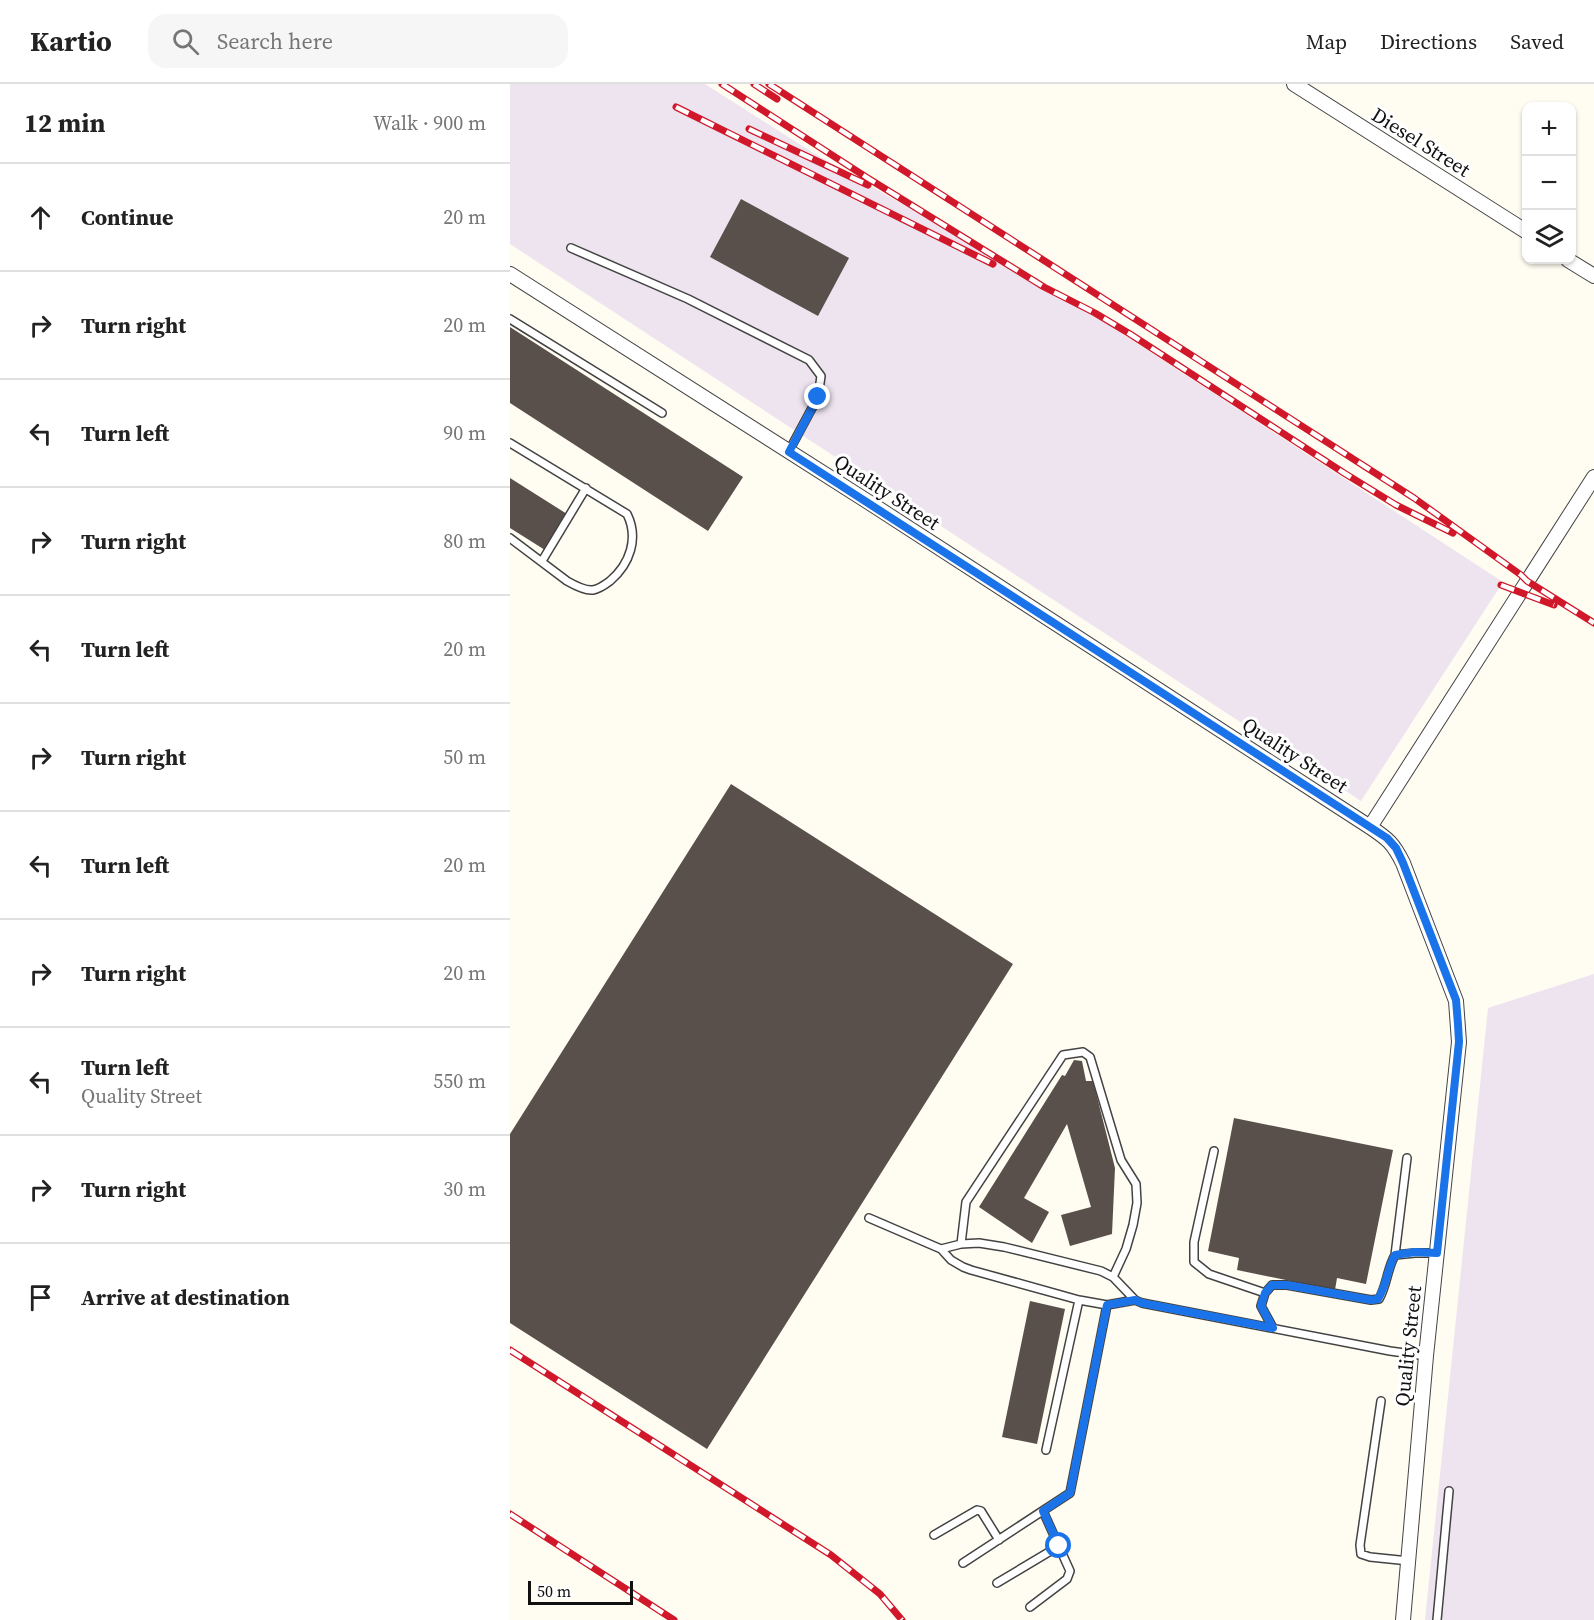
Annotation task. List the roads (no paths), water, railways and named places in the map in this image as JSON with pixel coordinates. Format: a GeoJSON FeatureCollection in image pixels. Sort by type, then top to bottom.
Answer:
{"type":"FeatureCollection","features":[{"type":"Feature","properties":{"kind":"street","name":"Diesel Street"},"geometry":{"type":"LineString","coordinates":[[1294,84],[1522,229]]}},
{"type":"Feature","properties":{"kind":"street"},"geometry":{"type":"LineString","coordinates":[[1574,264],[1594,276]]}},
{"type":"Feature","properties":{"kind":"street","name":"Quality Street"},"geometry":{"type":"LineString","coordinates":[[510,274],[1387,838],[1396,848],[1456,1000],[1459,1042],[1426,1356],[1402,1620]]}},
{"type":"Feature","properties":{"kind":"street"},"geometry":{"type":"LineString","coordinates":[[1370,827],[1594,477]]}},
{"type":"Feature","properties":{"kind":"lane"},"geometry":{"type":"LineString","coordinates":[[571,248],[688,298],[809,360],[821,376],[818,397],[789,452]]}},
{"type":"Feature","properties":{"kind":"lane"},"geometry":{"type":"LineString","coordinates":[[510,319],[662,412]]}},
{"type":"Feature","properties":{"kind":"lane"},"geometry":{"type":"LineString","coordinates":[[510,443],[627,514],[631,521],[633,540],[626,562],[612,579],[594,590],[567,581],[510,538]]}},
{"type":"Feature","properties":{"kind":"lane"},"geometry":{"type":"LineString","coordinates":[[542,561],[586,488]]}},
{"type":"Feature","properties":{"kind":"lane"},"geometry":{"type":"LineString","coordinates":[[961,1244],[966,1203],[1063,1055],[1083,1052],[1090,1057],[1121,1160],[1136,1184],[1137,1203],[1133,1226],[1126,1249],[1113,1277]]}},
{"type":"Feature","properties":{"kind":"lane"},"geometry":{"type":"LineString","coordinates":[[1214,1151],[1194,1242],[1194,1262],[1209,1274],[1265,1293]]}},
{"type":"Feature","properties":{"kind":"lane"},"geometry":{"type":"LineString","coordinates":[[1273,1328],[1261,1306],[1265,1293],[1272,1285],[1287,1285],[1371,1300],[1378,1299],[1384,1289],[1395,1255],[1407,1158]]}},
{"type":"Feature","properties":{"kind":"lane"},"geometry":{"type":"LineString","coordinates":[[870,1218],[941,1249],[951,1260],[971,1270],[1079,1300],[1107,1305],[1135,1300]]}},
{"type":"Feature","properties":{"kind":"lane"},"geometry":{"type":"LineString","coordinates":[[941,1249],[961,1244],[979,1243],[1004,1247],[1101,1271],[1113,1277],[1135,1300],[1142,1303],[1426,1356]]}},
{"type":"Feature","properties":{"kind":"lane"},"geometry":{"type":"LineString","coordinates":[[1395,1255],[1415,1252],[1437,1253]]}},
{"type":"Feature","properties":{"kind":"lane"},"geometry":{"type":"LineString","coordinates":[[1046,1450],[1079,1300]]}},
{"type":"Feature","properties":{"kind":"lane"},"geometry":{"type":"LineString","coordinates":[[963,1563],[1070,1493],[1107,1305]]}},
{"type":"Feature","properties":{"kind":"lane"},"geometry":{"type":"LineString","coordinates":[[1381,1401],[1360,1545],[1361,1554],[1408,1561]]}},
{"type":"Feature","properties":{"kind":"lane"},"geometry":{"type":"LineString","coordinates":[[1437,1620],[1449,1491]]}},
{"type":"Feature","properties":{"kind":"lane"},"geometry":{"type":"LineString","coordinates":[[934,1535],[977,1510],[981,1511],[999,1540]]}},
{"type":"Feature","properties":{"kind":"lane"},"geometry":{"type":"LineString","coordinates":[[1030,1607],[1067,1579],[1070,1571],[1043,1511]]}},
{"type":"Feature","properties":{"kind":"lane"},"geometry":{"type":"LineString","coordinates":[[997,1583],[1059,1546]]}},
{"type":"Feature","properties":{"kind":"railway"},"geometry":{"type":"LineString","coordinates":[[722,84],[866,177],[1044,287],[1130,334],[1396,505],[1453,533]]}},
{"type":"Feature","properties":{"kind":"railway"},"geometry":{"type":"LineString","coordinates":[[754,84],[777,99]]}},
{"type":"Feature","properties":{"kind":"railway"},"geometry":{"type":"LineString","coordinates":[[769,84],[1414,498],[1527,581],[1594,623]]}},
{"type":"Feature","properties":{"kind":"railway"},"geometry":{"type":"LineString","coordinates":[[676,107],[993,264]]}},
{"type":"Feature","properties":{"kind":"railway"},"geometry":{"type":"LineString","coordinates":[[749,129],[868,185]]}},
{"type":"Feature","properties":{"kind":"railway"},"geometry":{"type":"LineString","coordinates":[[1501,585],[1554,605]]}},
{"type":"Feature","properties":{"kind":"railway"},"geometry":{"type":"LineString","coordinates":[[510,1350],[831,1555],[880,1594],[902,1620]]}},
{"type":"Feature","properties":{"kind":"railway"},"geometry":{"type":"LineString","coordinates":[[510,1514],[674,1620]]}}]}
